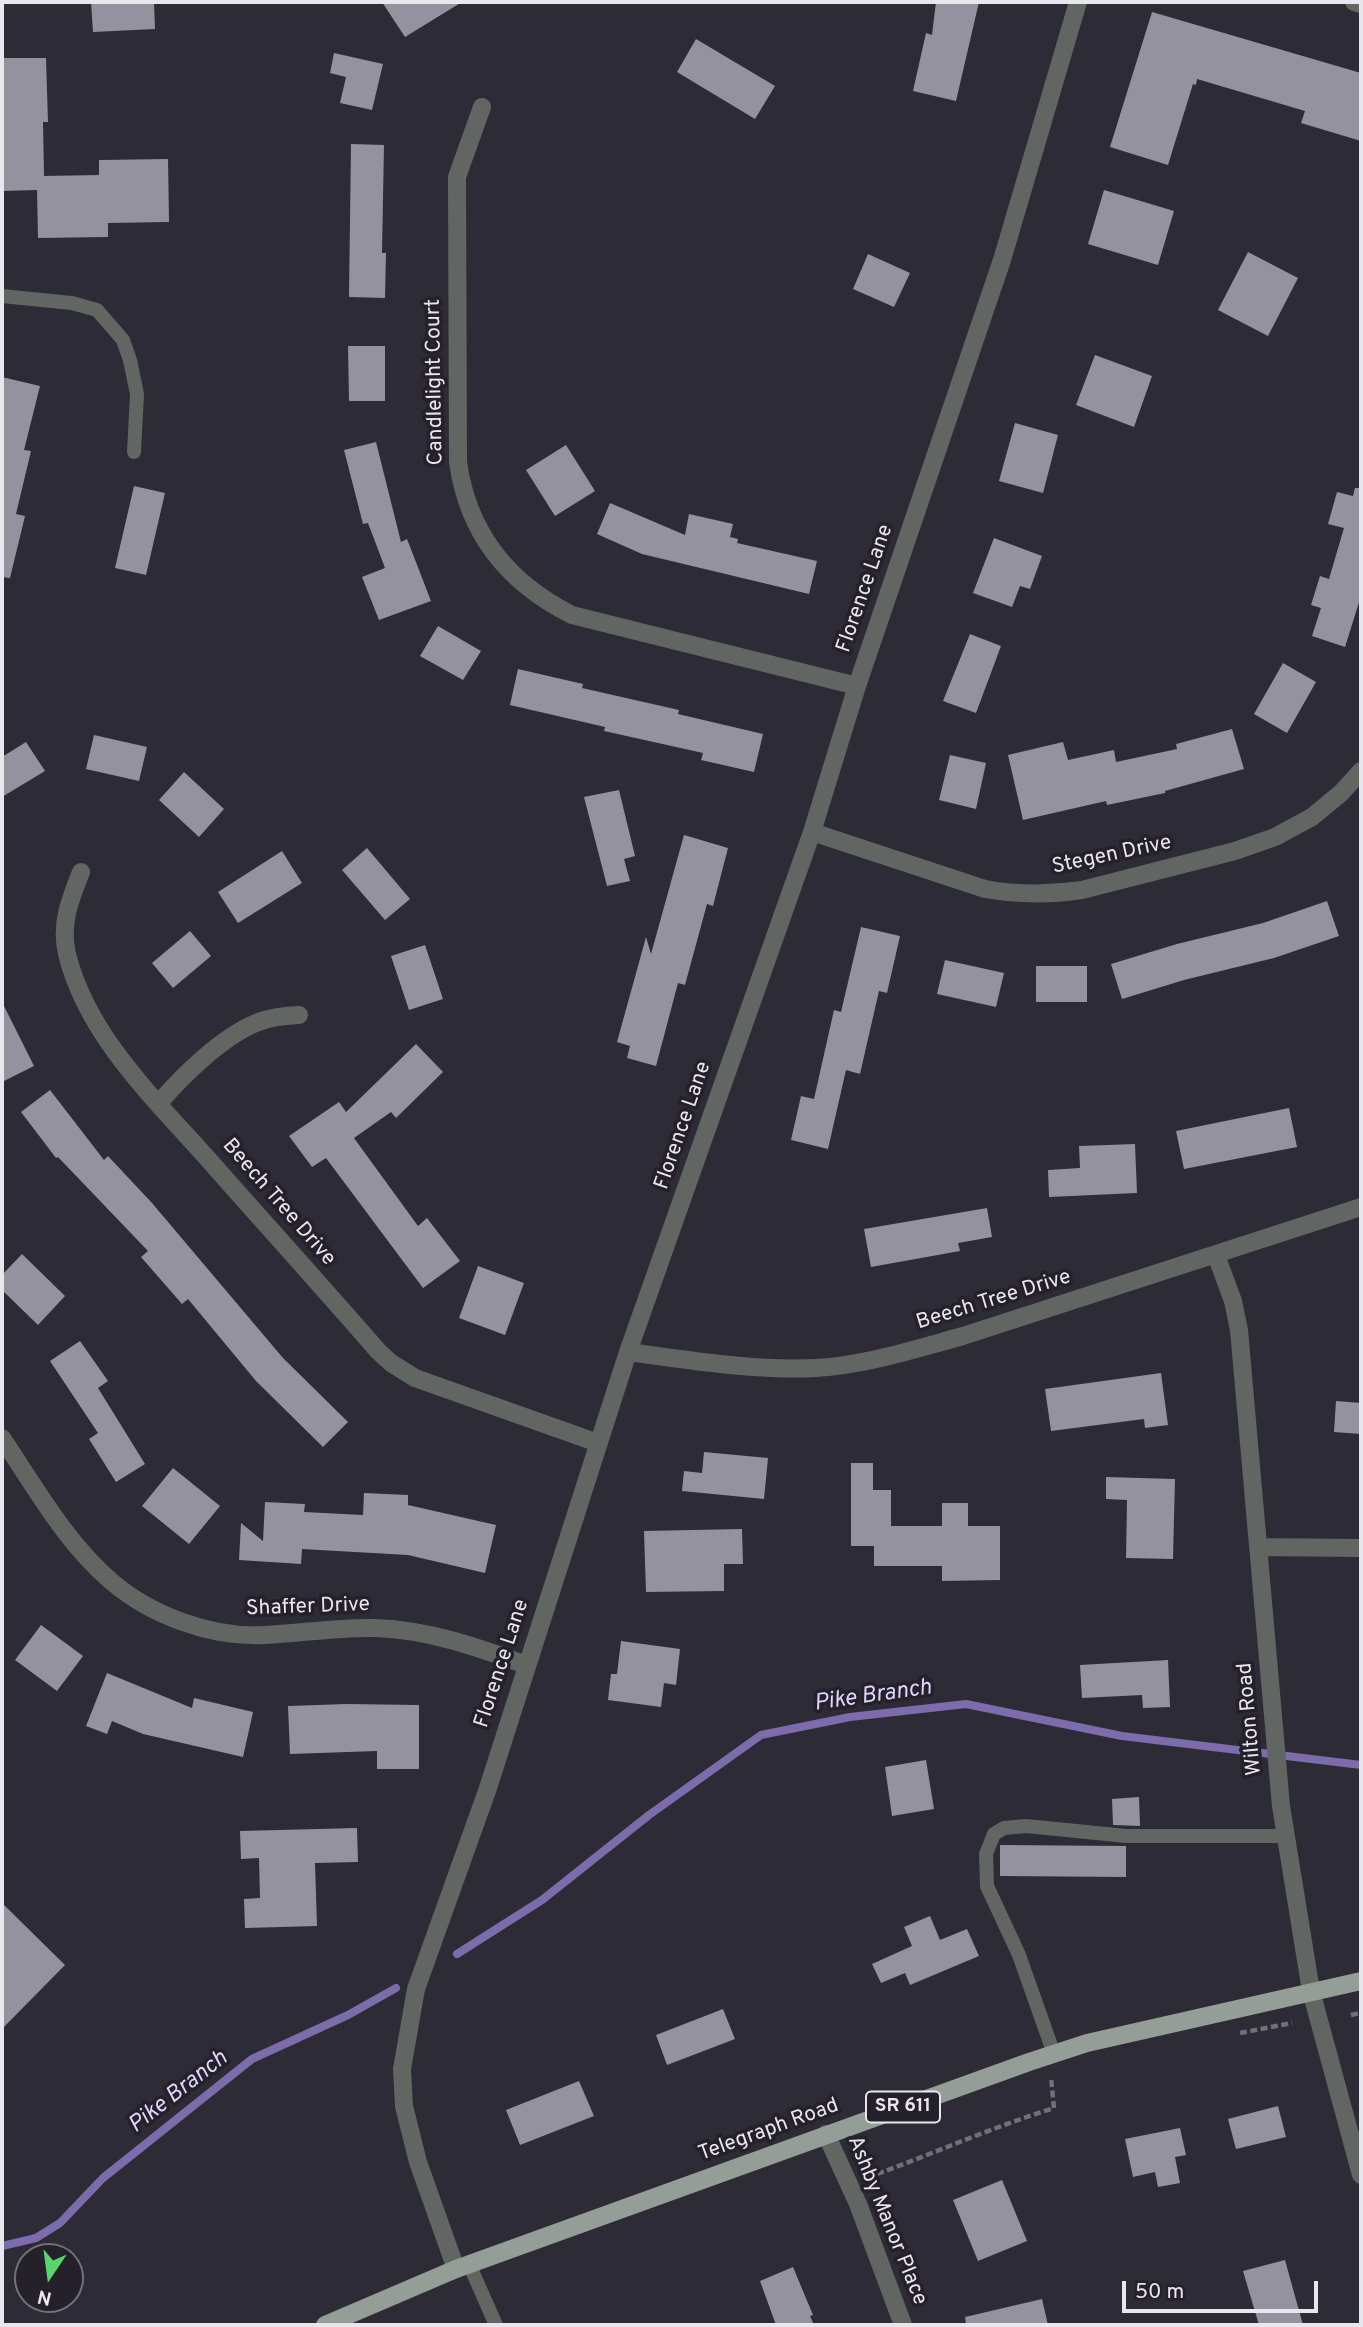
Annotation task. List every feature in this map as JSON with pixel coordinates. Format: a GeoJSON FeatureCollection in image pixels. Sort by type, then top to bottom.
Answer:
{"type":"FeatureCollection","features":[{"type":"Feature","properties":{"kind":"main road","name":"Telegraph Road"},"geometry":{"type":"LineString","coordinates":[[326,2325],[463,2266],[826,2134],[1087,2043],[1361,1981]]}},
{"type":"Feature","properties":{"kind":"street","name":"Florence Lane"},"geometry":{"type":"LineString","coordinates":[[463,2266],[426,2184],[404,2106],[402,2069],[416,1989],[487,1791],[628,1352],[812,832],[857,686],[1002,260],[1078,2]]}},
{"type":"Feature","properties":{"kind":"street"},"geometry":{"type":"LineString","coordinates":[[1354,2],[1361,4]]}},
{"type":"Feature","properties":{"kind":"street","name":"Candlelight Court"},"geometry":{"type":"LineString","coordinates":[[482,107],[460,161],[457,177],[458,462],[473,519],[495,555],[523,585],[550,604],[572,615],[857,686]]}},
{"type":"Feature","properties":{"kind":"street","name":"Stegen Drive"},"geometry":{"type":"LineString","coordinates":[[812,832],[985,889],[1013,894],[1059,893],[1082,890],[1235,851],[1275,837],[1312,817],[1341,793],[1361,771]]}},
{"type":"Feature","properties":{"kind":"street","name":"Beech Tree Drive"},"geometry":{"type":"LineString","coordinates":[[81,872],[65,913],[64,933],[77,986],[104,1039],[378,1351],[415,1378],[598,1443]]}},
{"type":"Feature","properties":{"kind":"street"},"geometry":{"type":"LineString","coordinates":[[159,1103],[175,1084],[230,1037],[255,1023],[299,1015]]}},
{"type":"Feature","properties":{"kind":"street","name":"Beech Tree Drive"},"geometry":{"type":"LineString","coordinates":[[628,1352],[777,1367],[816,1368],[899,1354],[963,1336],[1361,1207]]}},
{"type":"Feature","properties":{"kind":"street","name":"Wilton Road"},"geometry":{"type":"LineString","coordinates":[[1216,1255],[1233,1301],[1239,1330],[1274,1733],[1286,1836],[1311,1991],[1361,2175]]}},
{"type":"Feature","properties":{"kind":"street","name":"Shaffer Drive"},"geometry":{"type":"LineString","coordinates":[[2,1438],[70,1538],[89,1561],[113,1583],[148,1607],[186,1623],[240,1634],[262,1635],[346,1628],[409,1631],[458,1641],[526,1665]]}},
{"type":"Feature","properties":{"kind":"street"},"geometry":{"type":"LineString","coordinates":[[1258,1547],[1361,1548]]}},
{"type":"Feature","properties":{"kind":"street","name":"Ashby Manor Place"},"geometry":{"type":"LineString","coordinates":[[826,2134],[858,2204],[903,2325]]}},
{"type":"Feature","properties":{"kind":"lane"},"geometry":{"type":"LineString","coordinates":[[2,296],[72,303],[97,310],[123,340],[137,394],[134,452]]}},
{"type":"Feature","properties":{"kind":"lane"},"geometry":{"type":"LineString","coordinates":[[1054,2054],[1019,1955],[987,1886],[986,1854],[994,1834],[1004,1828],[1026,1826],[1126,1836],[1286,1836]]}},
{"type":"Feature","properties":{"kind":"lane"},"geometry":{"type":"LineString","coordinates":[[463,2266],[496,2325]]}},
{"type":"Feature","properties":{"kind":"path"},"geometry":{"type":"LineString","coordinates":[[1351,2015],[1361,2013]]}},
{"type":"Feature","properties":{"kind":"path"},"geometry":{"type":"LineString","coordinates":[[1239,2033],[1292,2023]]}},
{"type":"Feature","properties":{"kind":"path"},"geometry":{"type":"LineString","coordinates":[[877,2174],[949,2148],[998,2125],[1054,2108],[1050,2078],[1063,2074]]}},
{"type":"Feature","properties":{"kind":"building"},"geometry":{"type":"Polygon","coordinates":[[[91,2],[154,2],[155,29],[93,32],[91,2]]]}},
{"type":"Feature","properties":{"kind":"building"},"geometry":{"type":"Polygon","coordinates":[[[382,2],[462,2],[405,37],[382,2]]]}},
{"type":"Feature","properties":{"kind":"building"},"geometry":{"type":"Polygon","coordinates":[[[936,2],[979,2],[956,101],[913,91],[926,33],[932,35],[936,2]]]}},
{"type":"Feature","properties":{"kind":"building"},"geometry":{"type":"Polygon","coordinates":[[[1152,12],[1361,73],[1361,141],[1301,123],[1305,111],[1197,79],[1196,85],[1193,84],[1168,165],[1110,147],[1152,12]]]}},
{"type":"Feature","properties":{"kind":"building"},"geometry":{"type":"Polygon","coordinates":[[[696,39],[775,86],[755,119],[677,72],[696,39]]]}},
{"type":"Feature","properties":{"kind":"building"},"geometry":{"type":"Polygon","coordinates":[[[334,53],[383,64],[372,110],[340,103],[346,77],[330,73],[334,53]]]}},
{"type":"Feature","properties":{"kind":"building"},"geometry":{"type":"Polygon","coordinates":[[[2,58],[46,58],[48,122],[43,122],[44,176],[99,175],[99,160],[168,159],[169,222],[108,223],[108,237],[38,238],[37,190],[2,191],[2,58]]]}},
{"type":"Feature","properties":{"kind":"building"},"geometry":{"type":"Polygon","coordinates":[[[351,144],[384,145],[382,253],[386,253],[385,298],[349,297],[351,144]]]}},
{"type":"Feature","properties":{"kind":"building"},"geometry":{"type":"Polygon","coordinates":[[[1104,190],[1174,211],[1158,265],[1088,244],[1104,190]]]}},
{"type":"Feature","properties":{"kind":"building"},"geometry":{"type":"Polygon","coordinates":[[[1248,252],[1298,278],[1268,336],[1218,310],[1248,252]]]}},
{"type":"Feature","properties":{"kind":"building"},"geometry":{"type":"Polygon","coordinates":[[[868,254],[910,273],[894,307],[853,289],[868,254]]]}},
{"type":"Feature","properties":{"kind":"building"},"geometry":{"type":"Polygon","coordinates":[[[348,346],[385,346],[385,401],[349,401],[348,346]]]}},
{"type":"Feature","properties":{"kind":"building"},"geometry":{"type":"Polygon","coordinates":[[[1095,355],[1152,376],[1134,427],[1076,405],[1095,355]]]}},
{"type":"Feature","properties":{"kind":"building"},"geometry":{"type":"Polygon","coordinates":[[[2,377],[40,386],[24,450],[31,451],[16,514],[25,516],[10,578],[2,577],[2,377]]]}},
{"type":"Feature","properties":{"kind":"building"},"geometry":{"type":"Polygon","coordinates":[[[1015,423],[1058,435],[1043,493],[999,481],[1015,423]]]}},
{"type":"Feature","properties":{"kind":"building"},"geometry":{"type":"Polygon","coordinates":[[[376,442],[401,542],[407,539],[431,601],[379,620],[362,577],[385,568],[368,523],[363,524],[344,450],[376,442]]]}},
{"type":"Feature","properties":{"kind":"building"},"geometry":{"type":"Polygon","coordinates":[[[566,445],[595,491],[555,516],[526,470],[566,445]]]}},
{"type":"Feature","properties":{"kind":"building"},"geometry":{"type":"Polygon","coordinates":[[[134,486],[165,493],[146,575],[115,568],[134,486]]]}},
{"type":"Feature","properties":{"kind":"building"},"geometry":{"type":"Polygon","coordinates":[[[1355,488],[1361,488],[1361,596],[1345,647],[1312,636],[1321,608],[1311,605],[1320,576],[1329,579],[1344,528],[1328,524],[1337,492],[1353,496],[1355,488]]]}},
{"type":"Feature","properties":{"kind":"building"},"geometry":{"type":"Polygon","coordinates":[[[610,503],[685,535],[689,514],[733,524],[730,537],[738,539],[737,543],[817,561],[809,594],[642,554],[597,534],[610,503]]]}},
{"type":"Feature","properties":{"kind":"building"},"geometry":{"type":"Polygon","coordinates":[[[994,538],[1042,556],[1030,589],[1020,586],[1012,607],[973,593],[994,538]]]}},
{"type":"Feature","properties":{"kind":"building"},"geometry":{"type":"Polygon","coordinates":[[[438,626],[481,651],[463,680],[420,656],[438,626]]]}},
{"type":"Feature","properties":{"kind":"building"},"geometry":{"type":"Polygon","coordinates":[[[970,634],[1001,646],[976,713],[943,701],[970,634]]]}},
{"type":"Feature","properties":{"kind":"building"},"geometry":{"type":"Polygon","coordinates":[[[1283,663],[1316,682],[1287,733],[1254,714],[1283,663]]]}},
{"type":"Feature","properties":{"kind":"building"},"geometry":{"type":"Polygon","coordinates":[[[518,669],[583,684],[582,688],[679,710],[678,714],[763,734],[754,772],[701,760],[703,753],[604,731],[605,727],[510,705],[518,669]]]}},
{"type":"Feature","properties":{"kind":"building"},"geometry":{"type":"Polygon","coordinates":[[[1232,729],[1244,769],[1165,793],[1107,805],[1106,801],[1023,820],[1008,755],[1063,742],[1068,760],[1114,750],[1116,762],[1177,749],[1176,744],[1232,729]]]}},
{"type":"Feature","properties":{"kind":"building"},"geometry":{"type":"Polygon","coordinates":[[[94,735],[147,747],[139,781],[86,769],[94,735]]]}},
{"type":"Feature","properties":{"kind":"building"},"geometry":{"type":"Polygon","coordinates":[[[26,742],[45,771],[2,797],[2,757],[26,742]]]}},
{"type":"Feature","properties":{"kind":"building"},"geometry":{"type":"Polygon","coordinates":[[[950,755],[986,763],[976,809],[939,800],[950,755]]]}},
{"type":"Feature","properties":{"kind":"building"},"geometry":{"type":"Polygon","coordinates":[[[184,772],[224,809],[199,837],[159,800],[184,772]]]}},
{"type":"Feature","properties":{"kind":"building"},"geometry":{"type":"Polygon","coordinates":[[[619,790],[635,856],[624,859],[630,881],[607,886],[584,797],[619,790]]]}},
{"type":"Feature","properties":{"kind":"building"},"geometry":{"type":"Polygon","coordinates":[[[684,835],[728,848],[713,906],[707,904],[685,985],[678,983],[656,1066],[627,1058],[630,1046],[617,1042],[646,937],[651,954],[684,835]]]}},
{"type":"Feature","properties":{"kind":"building"},"geometry":{"type":"Polygon","coordinates":[[[367,848],[410,899],[385,920],[342,870],[367,848]]]}},
{"type":"Feature","properties":{"kind":"building"},"geometry":{"type":"Polygon","coordinates":[[[282,851],[302,883],[238,923],[218,892],[282,851]]]}},
{"type":"Feature","properties":{"kind":"building"},"geometry":{"type":"Polygon","coordinates":[[[1327,901],[1339,936],[1274,958],[1184,980],[1122,999],[1111,964],[1177,944],[1263,923],[1327,901]]]}},
{"type":"Feature","properties":{"kind":"building"},"geometry":{"type":"Polygon","coordinates":[[[861,927],[900,936],[887,993],[879,991],[860,1074],[846,1070],[828,1149],[791,1140],[801,1096],[814,1099],[834,1010],[841,1012],[861,927]]]}},
{"type":"Feature","properties":{"kind":"building"},"geometry":{"type":"Polygon","coordinates":[[[190,931],[211,956],[173,988],[152,963],[190,931]]]}},
{"type":"Feature","properties":{"kind":"building"},"geometry":{"type":"Polygon","coordinates":[[[425,945],[443,999],[409,1010],[391,956],[425,945]]]}},
{"type":"Feature","properties":{"kind":"building"},"geometry":{"type":"Polygon","coordinates":[[[945,960],[1004,973],[996,1007],[937,994],[945,960]]]}},
{"type":"Feature","properties":{"kind":"building"},"geometry":{"type":"Polygon","coordinates":[[[1036,966],[1087,966],[1087,1002],[1036,1002],[1036,966]]]}},
{"type":"Feature","properties":{"kind":"building"},"geometry":{"type":"Polygon","coordinates":[[[2,1002],[34,1066],[2,1082],[2,1002]]]}},
{"type":"Feature","properties":{"kind":"building"},"geometry":{"type":"Polygon","coordinates":[[[416,1044],[443,1072],[396,1118],[391,1112],[354,1138],[418,1226],[427,1218],[460,1261],[423,1288],[326,1158],[312,1167],[289,1136],[339,1102],[346,1112],[416,1044]]]}},
{"type":"Feature","properties":{"kind":"building"},"geometry":{"type":"Polygon","coordinates":[[[50,1090],[104,1160],[108,1156],[152,1203],[283,1358],[348,1422],[323,1447],[256,1381],[188,1299],[182,1304],[141,1257],[148,1251],[58,1157],[56,1158],[21,1112],[50,1090]]]}},
{"type":"Feature","properties":{"kind":"building"},"geometry":{"type":"Polygon","coordinates":[[[1289,1108],[1297,1147],[1184,1169],[1176,1131],[1289,1108]]]}},
{"type":"Feature","properties":{"kind":"building"},"geometry":{"type":"Polygon","coordinates":[[[1135,1144],[1137,1193],[1049,1197],[1048,1170],[1080,1168],[1079,1146],[1135,1144]]]}},
{"type":"Feature","properties":{"kind":"building"},"geometry":{"type":"Polygon","coordinates":[[[987,1208],[992,1237],[958,1243],[960,1251],[871,1267],[864,1229],[987,1208]]]}},
{"type":"Feature","properties":{"kind":"building"},"geometry":{"type":"Polygon","coordinates":[[[22,1254],[65,1296],[38,1325],[2,1290],[2,1275],[22,1254]]]}},
{"type":"Feature","properties":{"kind":"building"},"geometry":{"type":"Polygon","coordinates":[[[478,1266],[524,1283],[505,1335],[459,1318],[478,1266]]]}},
{"type":"Feature","properties":{"kind":"building"},"geometry":{"type":"Polygon","coordinates":[[[80,1341],[108,1381],[98,1388],[145,1464],[116,1482],[89,1439],[98,1433],[50,1361],[80,1341]]]}},
{"type":"Feature","properties":{"kind":"building"},"geometry":{"type":"Polygon","coordinates":[[[1161,1373],[1168,1425],[1145,1428],[1144,1419],[1051,1431],[1045,1389],[1161,1373]]]}},
{"type":"Feature","properties":{"kind":"building"},"geometry":{"type":"Polygon","coordinates":[[[1336,1401],[1361,1403],[1361,1434],[1334,1432],[1336,1401]]]}},
{"type":"Feature","properties":{"kind":"building"},"geometry":{"type":"Polygon","coordinates":[[[704,1452],[768,1458],[764,1499],[682,1491],[684,1471],[702,1473],[704,1452]]]}},
{"type":"Feature","properties":{"kind":"building"},"geometry":{"type":"Polygon","coordinates":[[[851,1463],[873,1463],[873,1490],[891,1490],[891,1526],[942,1526],[942,1503],[968,1503],[968,1526],[1000,1526],[1000,1580],[942,1581],[942,1566],[874,1566],[874,1546],[851,1546],[851,1463]]]}},
{"type":"Feature","properties":{"kind":"building"},"geometry":{"type":"Polygon","coordinates":[[[173,1468],[220,1506],[189,1544],[142,1506],[173,1468]]]}},
{"type":"Feature","properties":{"kind":"building"},"geometry":{"type":"Polygon","coordinates":[[[1106,1477],[1175,1479],[1173,1559],[1126,1558],[1127,1500],[1106,1499],[1106,1477]]]}},
{"type":"Feature","properties":{"kind":"building"},"geometry":{"type":"Polygon","coordinates":[[[364,1493],[408,1495],[408,1505],[496,1525],[485,1573],[408,1555],[302,1549],[301,1564],[239,1560],[241,1523],[263,1541],[265,1502],[305,1504],[304,1512],[363,1515],[364,1493]]]}},
{"type":"Feature","properties":{"kind":"building"},"geometry":{"type":"Polygon","coordinates":[[[742,1529],[743,1564],[724,1564],[724,1591],[646,1592],[644,1531],[742,1529]]]}},
{"type":"Feature","properties":{"kind":"building"},"geometry":{"type":"Polygon","coordinates":[[[41,1625],[83,1656],[57,1691],[15,1660],[41,1625]]]}},
{"type":"Feature","properties":{"kind":"building"},"geometry":{"type":"Polygon","coordinates":[[[621,1641],[680,1649],[676,1685],[664,1683],[661,1707],[608,1700],[611,1674],[617,1674],[621,1641]]]}},
{"type":"Feature","properties":{"kind":"building"},"geometry":{"type":"Polygon","coordinates":[[[1168,1660],[1170,1707],[1143,1708],[1142,1695],[1082,1698],[1080,1665],[1168,1660]]]}},
{"type":"Feature","properties":{"kind":"building"},"geometry":{"type":"Polygon","coordinates":[[[107,1673],[192,1708],[194,1698],[253,1712],[243,1757],[143,1734],[112,1721],[107,1734],[86,1726],[107,1673]]]}},
{"type":"Feature","properties":{"kind":"building"},"geometry":{"type":"Polygon","coordinates":[[[419,1705],[419,1769],[377,1769],[377,1751],[290,1754],[288,1706],[419,1705]]]}},
{"type":"Feature","properties":{"kind":"building"},"geometry":{"type":"Polygon","coordinates":[[[926,1760],[934,1809],[892,1816],[885,1767],[926,1760]]]}},
{"type":"Feature","properties":{"kind":"building"},"geometry":{"type":"Polygon","coordinates":[[[1139,1797],[1140,1826],[1113,1825],[1112,1799],[1139,1797]]]}},
{"type":"Feature","properties":{"kind":"building"},"geometry":{"type":"Polygon","coordinates":[[[357,1828],[358,1862],[315,1863],[317,1926],[245,1928],[244,1899],[260,1898],[259,1858],[241,1859],[240,1831],[357,1828]]]}},
{"type":"Feature","properties":{"kind":"building"},"geometry":{"type":"Polygon","coordinates":[[[1000,1845],[1126,1846],[1126,1877],[1000,1876],[1000,1845]]]}},
{"type":"Feature","properties":{"kind":"building"},"geometry":{"type":"Polygon","coordinates":[[[2,1903],[65,1965],[2,2029],[2,1903]]]}},
{"type":"Feature","properties":{"kind":"building"},"geometry":{"type":"Polygon","coordinates":[[[930,1916],[940,1940],[967,1929],[979,1956],[910,1985],[905,1973],[881,1983],[872,1964],[912,1946],[904,1927],[930,1916]]]}},
{"type":"Feature","properties":{"kind":"building"},"geometry":{"type":"Polygon","coordinates":[[[723,2009],[735,2039],[667,2065],[656,2035],[723,2009]]]}},
{"type":"Feature","properties":{"kind":"building"},"geometry":{"type":"Polygon","coordinates":[[[579,2081],[594,2116],[520,2145],[506,2110],[579,2081]]]}},
{"type":"Feature","properties":{"kind":"building"},"geometry":{"type":"Polygon","coordinates":[[[1278,2106],[1286,2137],[1236,2149],[1228,2119],[1278,2106]]]}},
{"type":"Feature","properties":{"kind":"building"},"geometry":{"type":"Polygon","coordinates":[[[1180,2128],[1186,2155],[1175,2157],[1180,2183],[1158,2187],[1155,2172],[1133,2177],[1125,2139],[1180,2128]]]}},
{"type":"Feature","properties":{"kind":"building"},"geometry":{"type":"Polygon","coordinates":[[[1002,2180],[1027,2241],[978,2261],[953,2200],[1002,2180]]]}},
{"type":"Feature","properties":{"kind":"building"},"geometry":{"type":"Polygon","coordinates":[[[1285,2260],[1303,2325],[1259,2325],[1243,2271],[1285,2260]]]}},
{"type":"Feature","properties":{"kind":"building"},"geometry":{"type":"Polygon","coordinates":[[[793,2267],[813,2315],[810,2316],[814,2325],[776,2325],[760,2281],[793,2267]]]}},
{"type":"Feature","properties":{"kind":"building"},"geometry":{"type":"Polygon","coordinates":[[[1042,2299],[1048,2325],[966,2325],[965,2317],[1042,2299]]]}},
{"type":"Feature","properties":{"kind":"waterway","name":"Pike Branch"},"geometry":{"type":"LineString","coordinates":[[457,1954],[542,1900],[649,1815],[761,1735],[850,1717],[966,1704],[1122,1736],[1361,1765]]}},
{"type":"Feature","properties":{"kind":"waterway","name":"Pike Branch"},"geometry":{"type":"LineString","coordinates":[[2,2246],[36,2238],[60,2223],[103,2178],[252,2059],[348,2015],[396,1988]]}}]}
